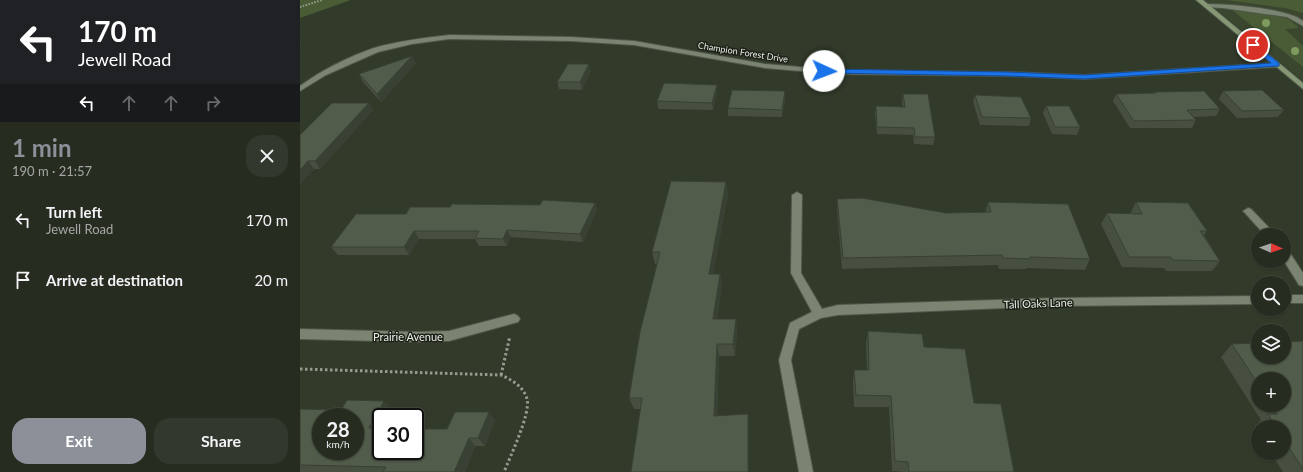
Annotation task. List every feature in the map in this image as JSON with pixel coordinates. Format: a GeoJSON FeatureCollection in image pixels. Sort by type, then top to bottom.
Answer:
{"type":"FeatureCollection","features":[{"type":"Feature","properties":{"kind":"street"},"geometry":{"type":"LineString","coordinates":[[1199,0],[1303,87]]}},
{"type":"Feature","properties":{"kind":"street"},"geometry":{"type":"LineString","coordinates":[[1206,6],[1223,6],[1288,15],[1303,24]]}},
{"type":"Feature","properties":{"kind":"street","name":"Champion Forest Drive"},"geometry":{"type":"LineString","coordinates":[[300,89],[329,70],[376,50],[412,42],[449,37],[578,39],[656,46],[736,61],[799,70],[1084,77],[1276,64]]}},
{"type":"Feature","properties":{"kind":"street"},"geometry":{"type":"LineString","coordinates":[[797,195],[796,273],[820,314]]}},
{"type":"Feature","properties":{"kind":"street"},"geometry":{"type":"LineString","coordinates":[[1248,211],[1264,228]]}},
{"type":"Feature","properties":{"kind":"street"},"geometry":{"type":"LineString","coordinates":[[1291,264],[1303,282]]}},
{"type":"Feature","properties":{"kind":"street"},"geometry":{"type":"LineString","coordinates":[[1291,300],[1303,299]]}},
{"type":"Feature","properties":{"kind":"street","name":"Tall Oaks Lane"},"geometry":{"type":"LineString","coordinates":[[806,472],[785,360],[794,326],[820,314],[838,310],[1056,302],[1251,300]]}},
{"type":"Feature","properties":{"kind":"street","name":"Prairie Avenue"},"geometry":{"type":"LineString","coordinates":[[300,334],[418,337],[449,336],[514,319]]}},
{"type":"Feature","properties":{"kind":"path"},"geometry":{"type":"LineString","coordinates":[[300,7],[322,0]]}},
{"type":"Feature","properties":{"kind":"path"},"geometry":{"type":"LineString","coordinates":[[501,375],[514,319]]}},
{"type":"Feature","properties":{"kind":"path"},"geometry":{"type":"LineString","coordinates":[[300,369],[501,375],[511,379],[523,390],[528,406],[504,472]]}},
{"type":"Feature","properties":{"kind":"shaded area"},"geometry":{"type":"Polygon","coordinates":[[[300,0],[351,0],[300,18],[300,0]]]}},
{"type":"Feature","properties":{"kind":"shaded area"},"geometry":{"type":"Polygon","coordinates":[[[1205,0],[1303,0],[1303,81],[1205,0]]]}},
{"type":"Feature","properties":{"kind":"shaded area"},"geometry":{"type":"Polygon","coordinates":[[[1227,0],[1303,0],[1303,13],[1285,8],[1227,0]]]}},
{"type":"Feature","properties":{"kind":"shaded area"},"geometry":{"type":"Polygon","coordinates":[[[1231,9],[1283,17],[1290,20],[1299,28],[1285,29],[1303,46],[1303,67],[1231,9]]]}},
{"type":"Feature","properties":{"kind":"building"},"geometry":{"type":"Polygon","coordinates":[[[412,56],[377,94],[359,74],[412,56]]]}},
{"type":"Feature","properties":{"kind":"building"},"geometry":{"type":"Polygon","coordinates":[[[568,64],[589,64],[580,82],[557,82],[568,64]]]}},
{"type":"Feature","properties":{"kind":"building"},"geometry":{"type":"Polygon","coordinates":[[[664,83],[717,85],[712,103],[657,101],[664,83]]]}},
{"type":"Feature","properties":{"kind":"building"},"geometry":{"type":"Polygon","coordinates":[[[732,90],[785,91],[782,110],[728,108],[732,90]]]}},
{"type":"Feature","properties":{"kind":"building"},"geometry":{"type":"Polygon","coordinates":[[[1262,90],[1284,110],[1242,111],[1223,91],[1262,90]]]}},
{"type":"Feature","properties":{"kind":"building"},"geometry":{"type":"Polygon","coordinates":[[[1204,91],[1220,109],[1187,110],[1196,120],[1134,121],[1116,94],[1156,93],[1155,92],[1204,91]]]}},
{"type":"Feature","properties":{"kind":"building"},"geometry":{"type":"Polygon","coordinates":[[[903,94],[928,94],[935,137],[915,137],[914,128],[877,127],[876,106],[905,107],[903,94]]]}},
{"type":"Feature","properties":{"kind":"building"},"geometry":{"type":"Polygon","coordinates":[[[975,95],[1021,97],[1031,118],[982,117],[975,95]]]}},
{"type":"Feature","properties":{"kind":"building"},"geometry":{"type":"Polygon","coordinates":[[[332,103],[369,103],[315,161],[308,161],[300,170],[300,135],[332,103]]]}},
{"type":"Feature","properties":{"kind":"building"},"geometry":{"type":"Polygon","coordinates":[[[1046,106],[1069,106],[1080,127],[1055,127],[1046,106]]]}},
{"type":"Feature","properties":{"kind":"building"},"geometry":{"type":"Polygon","coordinates":[[[671,181],[726,182],[709,274],[720,274],[713,319],[736,319],[733,344],[717,344],[714,416],[748,414],[748,472],[631,472],[642,398],[629,398],[640,332],[660,252],[652,252],[671,181]]]}},
{"type":"Feature","properties":{"kind":"building"},"geometry":{"type":"Polygon","coordinates":[[[862,198],[946,213],[991,212],[988,202],[1068,204],[1090,259],[1030,257],[1030,259],[1003,258],[1002,255],[843,258],[837,199],[862,198]]]}},
{"type":"Feature","properties":{"kind":"building"},"geometry":{"type":"Polygon","coordinates":[[[543,200],[595,203],[580,234],[507,230],[503,239],[475,238],[479,231],[414,231],[404,247],[331,247],[356,214],[406,214],[410,207],[450,207],[452,204],[540,205],[543,200]]]}},
{"type":"Feature","properties":{"kind":"building"},"geometry":{"type":"Polygon","coordinates":[[[1136,202],[1188,203],[1207,231],[1200,231],[1220,261],[1173,260],[1171,257],[1129,257],[1107,213],[1142,214],[1136,202]]]}},
{"type":"Feature","properties":{"kind":"building"},"geometry":{"type":"Polygon","coordinates":[[[868,331],[922,334],[924,347],[965,349],[974,403],[1001,404],[1014,472],[909,472],[908,462],[895,461],[891,396],[856,395],[854,370],[869,370],[868,331]]]}},
{"type":"Feature","properties":{"kind":"building"},"geometry":{"type":"Polygon","coordinates":[[[1303,341],[1303,469],[1291,451],[1291,420],[1272,420],[1268,414],[1277,414],[1276,412],[1291,412],[1291,372],[1251,372],[1251,373],[1232,344],[1251,343],[1251,364],[1291,364],[1291,342],[1303,341]]]}},
{"type":"Feature","properties":{"kind":"building"},"geometry":{"type":"Polygon","coordinates":[[[347,400],[384,401],[380,408],[372,408],[372,423],[369,428],[372,428],[372,460],[424,460],[424,429],[447,429],[455,412],[489,412],[478,438],[469,438],[454,472],[383,472],[386,467],[300,465],[300,409],[312,409],[312,460],[364,460],[364,408],[342,408],[347,400]]]}},
{"type":"Feature","properties":{"kind":"route"},"geometry":{"type":"LineString","coordinates":[[824,71],[1007,74],[1084,77],[1276,64],[1253,45]]}}]}
